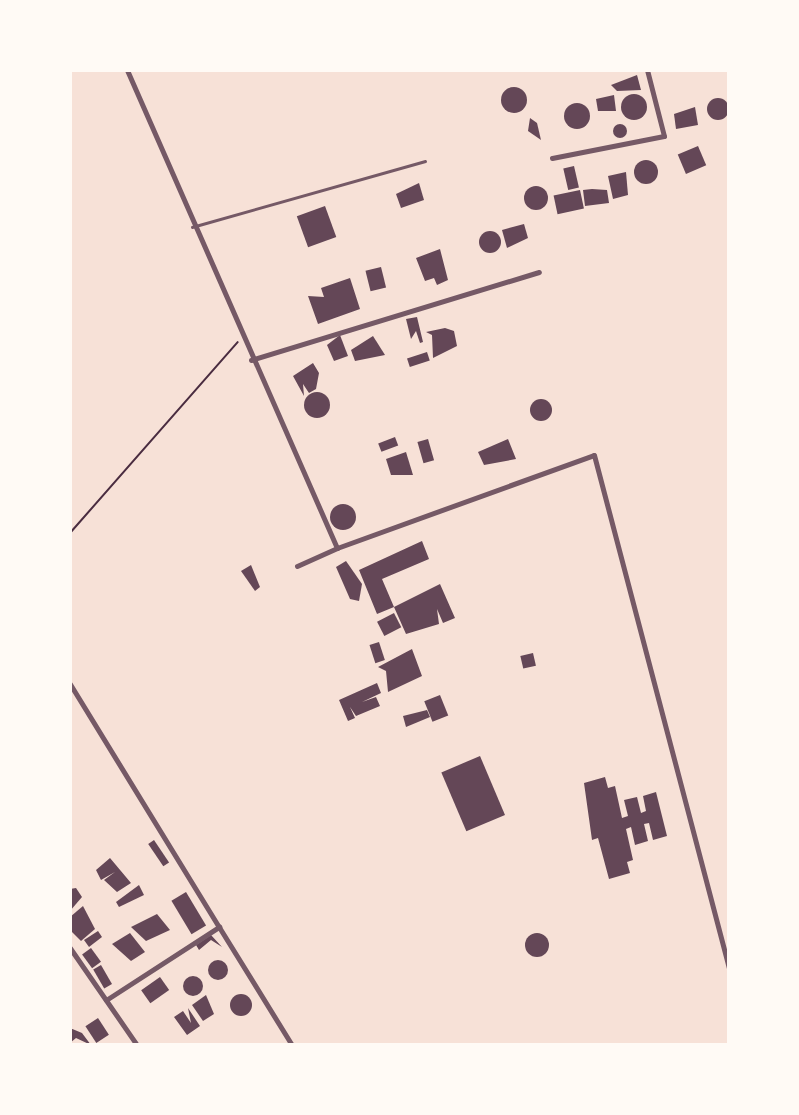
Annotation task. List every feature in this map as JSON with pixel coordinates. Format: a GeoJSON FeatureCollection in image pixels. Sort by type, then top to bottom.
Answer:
{"type":"FeatureCollection","features":[{"type":"Feature","properties":{"kind":"street"},"geometry":{"type":"LineString","coordinates":[[127,70],[241,339],[337,548]]}},
{"type":"Feature","properties":{"kind":"street"},"geometry":{"type":"LineString","coordinates":[[552,158],[663,136],[647,70]]}},
{"type":"Feature","properties":{"kind":"street"},"geometry":{"type":"LineString","coordinates":[[251,360],[539,272]]}},
{"type":"Feature","properties":{"kind":"street"},"geometry":{"type":"LineString","coordinates":[[297,566],[337,548],[594,455],[729,968]]}},
{"type":"Feature","properties":{"kind":"street"},"geometry":{"type":"LineString","coordinates":[[70,684],[292,1045]]}},
{"type":"Feature","properties":{"kind":"street"},"geometry":{"type":"LineString","coordinates":[[106,1000],[219,927]]}},
{"type":"Feature","properties":{"kind":"street"},"geometry":{"type":"LineString","coordinates":[[70,948],[73,957],[137,1045]]}},
{"type":"Feature","properties":{"kind":"lane"},"geometry":{"type":"LineString","coordinates":[[192,227],[425,161]]}},
{"type":"Feature","properties":{"kind":"path"},"geometry":{"type":"LineString","coordinates":[[70,533],[241,339]]}},
{"type":"Feature","properties":{"kind":"building"},"geometry":{"type":"Polygon","coordinates":[[[637,75],[641,90],[617,91],[611,85],[637,75]]]}},
{"type":"Feature","properties":{"kind":"building"},"geometry":{"type":"Polygon","coordinates":[[[514,87],[523,91],[527,100],[523,109],[514,113],[505,109],[501,100],[505,91],[514,87]]]}},
{"type":"Feature","properties":{"kind":"building"},"geometry":{"type":"Polygon","coordinates":[[[634,94],[643,98],[647,107],[643,116],[634,120],[625,116],[621,107],[625,98],[634,94]]]}},
{"type":"Feature","properties":{"kind":"building"},"geometry":{"type":"Polygon","coordinates":[[[614,95],[616,111],[598,111],[596,99],[614,95]]]}},
{"type":"Feature","properties":{"kind":"building"},"geometry":{"type":"Polygon","coordinates":[[[714,98],[722,98],[729,105],[729,113],[722,120],[714,120],[707,113],[707,105],[714,98]]]}},
{"type":"Feature","properties":{"kind":"building"},"geometry":{"type":"Polygon","coordinates":[[[577,103],[586,107],[590,116],[586,125],[577,129],[568,125],[564,116],[568,107],[577,103]]]}},
{"type":"Feature","properties":{"kind":"building"},"geometry":{"type":"Polygon","coordinates":[[[695,107],[698,125],[676,129],[674,114],[695,107]]]}},
{"type":"Feature","properties":{"kind":"building"},"geometry":{"type":"Polygon","coordinates":[[[530,118],[537,123],[541,140],[528,131],[530,118]]]}},
{"type":"Feature","properties":{"kind":"building"},"geometry":{"type":"Polygon","coordinates":[[[617,124],[623,124],[627,131],[623,138],[617,138],[613,134],[613,128],[617,124]]]}},
{"type":"Feature","properties":{"kind":"building"},"geometry":{"type":"Polygon","coordinates":[[[698,146],[706,165],[686,174],[678,155],[698,146]]]}},
{"type":"Feature","properties":{"kind":"building"},"geometry":{"type":"Polygon","coordinates":[[[646,160],[655,163],[658,172],[655,181],[646,184],[637,181],[634,172],[637,163],[646,160]]]}},
{"type":"Feature","properties":{"kind":"building"},"geometry":{"type":"Polygon","coordinates":[[[574,166],[579,187],[568,190],[563,168],[574,166]]]}},
{"type":"Feature","properties":{"kind":"building"},"geometry":{"type":"Polygon","coordinates":[[[626,172],[628,195],[613,199],[608,176],[626,172]]]}},
{"type":"Feature","properties":{"kind":"building"},"geometry":{"type":"Polygon","coordinates":[[[419,183],[424,200],[401,208],[396,194],[419,183]]]}},
{"type":"Feature","properties":{"kind":"building"},"geometry":{"type":"Polygon","coordinates":[[[536,186],[545,189],[548,198],[545,207],[536,210],[527,207],[524,198],[527,189],[536,186]]]}},
{"type":"Feature","properties":{"kind":"building"},"geometry":{"type":"Polygon","coordinates":[[[580,190],[584,209],[558,214],[554,196],[580,190]]]}},
{"type":"Feature","properties":{"kind":"building"},"geometry":{"type":"Polygon","coordinates":[[[583,190],[607,190],[609,203],[585,206],[583,190]]]}},
{"type":"Feature","properties":{"kind":"building"},"geometry":{"type":"Polygon","coordinates":[[[325,206],[336,237],[308,247],[297,216],[325,206]]]}},
{"type":"Feature","properties":{"kind":"building"},"geometry":{"type":"Polygon","coordinates":[[[524,224],[528,238],[507,248],[502,230],[524,224]]]}},
{"type":"Feature","properties":{"kind":"building"},"geometry":{"type":"Polygon","coordinates":[[[490,231],[498,234],[501,242],[498,250],[490,253],[482,250],[479,242],[482,234],[490,231]]]}},
{"type":"Feature","properties":{"kind":"building"},"geometry":{"type":"Polygon","coordinates":[[[440,249],[448,280],[437,285],[434,278],[425,281],[416,258],[440,249]]]}},
{"type":"Feature","properties":{"kind":"building"},"geometry":{"type":"Polygon","coordinates":[[[381,267],[386,287],[371,291],[365,271],[381,267]]]}},
{"type":"Feature","properties":{"kind":"building"},"geometry":{"type":"Polygon","coordinates":[[[350,278],[360,309],[318,324],[308,296],[324,297],[321,288],[350,278]]]}},
{"type":"Feature","properties":{"kind":"building"},"geometry":{"type":"Polygon","coordinates":[[[417,317],[423,342],[420,343],[416,331],[411,339],[406,319],[417,317]]]}},
{"type":"Feature","properties":{"kind":"building"},"geometry":{"type":"Polygon","coordinates":[[[445,328],[454,331],[457,346],[433,358],[432,335],[426,332],[445,328]]]}},
{"type":"Feature","properties":{"kind":"building"},"geometry":{"type":"Polygon","coordinates":[[[340,335],[348,356],[334,361],[327,345],[340,335]]]}},
{"type":"Feature","properties":{"kind":"building"},"geometry":{"type":"Polygon","coordinates":[[[373,336],[385,355],[355,361],[351,350],[373,336]]]}},
{"type":"Feature","properties":{"kind":"building"},"geometry":{"type":"Polygon","coordinates":[[[427,352],[430,361],[410,367],[407,358],[427,352]]]}},
{"type":"Feature","properties":{"kind":"building"},"geometry":{"type":"Polygon","coordinates":[[[313,363],[319,373],[316,389],[309,393],[303,384],[304,396],[293,376],[313,363]]]}},
{"type":"Feature","properties":{"kind":"building"},"geometry":{"type":"Polygon","coordinates":[[[317,392],[326,396],[330,405],[326,414],[317,418],[308,414],[304,405],[308,396],[317,392]]]}},
{"type":"Feature","properties":{"kind":"building"},"geometry":{"type":"Polygon","coordinates":[[[541,399],[549,402],[552,410],[549,418],[541,421],[533,418],[530,410],[533,402],[541,399]]]}},
{"type":"Feature","properties":{"kind":"building"},"geometry":{"type":"Polygon","coordinates":[[[395,437],[398,445],[381,452],[378,443],[395,437]]]}},
{"type":"Feature","properties":{"kind":"building"},"geometry":{"type":"Polygon","coordinates":[[[428,439],[434,460],[423,463],[417,442],[428,439]]]}},
{"type":"Feature","properties":{"kind":"building"},"geometry":{"type":"Polygon","coordinates":[[[508,439],[516,459],[484,465],[478,452],[508,439]]]}},
{"type":"Feature","properties":{"kind":"building"},"geometry":{"type":"Polygon","coordinates":[[[406,452],[413,475],[391,475],[386,459],[406,452]]]}},
{"type":"Feature","properties":{"kind":"building"},"geometry":{"type":"Polygon","coordinates":[[[343,504],[352,508],[356,517],[352,526],[343,530],[334,526],[330,517],[334,508],[343,504]]]}},
{"type":"Feature","properties":{"kind":"building"},"geometry":{"type":"Polygon","coordinates":[[[422,541],[429,559],[382,579],[394,607],[377,614],[359,570],[422,541]]]}},
{"type":"Feature","properties":{"kind":"building"},"geometry":{"type":"Polygon","coordinates":[[[346,561],[362,584],[359,601],[350,599],[336,567],[346,561]]]}},
{"type":"Feature","properties":{"kind":"building"},"geometry":{"type":"Polygon","coordinates":[[[251,565],[260,587],[255,591],[241,571],[251,565]]]}},
{"type":"Feature","properties":{"kind":"building"},"geometry":{"type":"Polygon","coordinates":[[[440,584],[455,618],[443,623],[437,609],[439,624],[406,634],[394,607],[440,584]]]}},
{"type":"Feature","properties":{"kind":"building"},"geometry":{"type":"Polygon","coordinates":[[[394,613],[401,627],[384,636],[377,622],[394,613]]]}},
{"type":"Feature","properties":{"kind":"building"},"geometry":{"type":"Polygon","coordinates":[[[379,642],[385,660],[375,663],[369,645],[379,642]]]}},
{"type":"Feature","properties":{"kind":"building"},"geometry":{"type":"Polygon","coordinates":[[[412,649],[422,676],[388,692],[386,671],[378,667],[412,649]]]}},
{"type":"Feature","properties":{"kind":"building"},"geometry":{"type":"Polygon","coordinates":[[[533,653],[536,666],[523,669],[520,656],[533,653]]]}},
{"type":"Feature","properties":{"kind":"building"},"geometry":{"type":"Polygon","coordinates":[[[377,683],[381,693],[362,702],[376,697],[380,706],[356,716],[350,707],[355,718],[348,721],[339,700],[377,683]]]}},
{"type":"Feature","properties":{"kind":"building"},"geometry":{"type":"Polygon","coordinates":[[[440,695],[448,715],[432,722],[424,701],[440,695]]]}},
{"type":"Feature","properties":{"kind":"building"},"geometry":{"type":"Polygon","coordinates":[[[427,710],[430,717],[406,727],[403,716],[427,710]]]}},
{"type":"Feature","properties":{"kind":"building"},"geometry":{"type":"Polygon","coordinates":[[[480,756],[505,815],[466,831],[441,772],[480,756]]]}},
{"type":"Feature","properties":{"kind":"building"},"geometry":{"type":"Polygon","coordinates":[[[605,777],[608,788],[615,786],[622,818],[628,816],[624,800],[637,797],[641,813],[646,811],[643,796],[656,792],[667,836],[653,840],[649,823],[644,824],[648,841],[635,845],[631,827],[626,829],[633,860],[627,862],[630,873],[609,879],[598,838],[592,840],[584,783],[605,777]]]}},
{"type":"Feature","properties":{"kind":"building"},"geometry":{"type":"Polygon","coordinates":[[[154,840],[169,862],[163,866],[148,844],[154,840]]]}},
{"type":"Feature","properties":{"kind":"building"},"geometry":{"type":"Polygon","coordinates":[[[110,858],[131,883],[117,892],[104,880],[115,872],[101,880],[96,870],[110,858]]]}},
{"type":"Feature","properties":{"kind":"building"},"geometry":{"type":"Polygon","coordinates":[[[139,885],[144,895],[119,907],[116,902],[139,885]]]}},
{"type":"Feature","properties":{"kind":"building"},"geometry":{"type":"Polygon","coordinates":[[[76,888],[82,897],[70,911],[70,889],[76,888]]]}},
{"type":"Feature","properties":{"kind":"building"},"geometry":{"type":"Polygon","coordinates":[[[186,892],[206,925],[192,934],[171,901],[186,892]]]}},
{"type":"Feature","properties":{"kind":"building"},"geometry":{"type":"Polygon","coordinates":[[[83,906],[95,929],[81,941],[70,930],[70,917],[83,906]]]}},
{"type":"Feature","properties":{"kind":"building"},"geometry":{"type":"Polygon","coordinates":[[[157,914],[170,930],[146,941],[131,927],[157,914]]]}},
{"type":"Feature","properties":{"kind":"building"},"geometry":{"type":"Polygon","coordinates":[[[98,931],[102,937],[89,947],[84,940],[98,931]]]}},
{"type":"Feature","properties":{"kind":"building"},"geometry":{"type":"Polygon","coordinates":[[[130,933],[145,952],[131,961],[112,944],[130,933]]]}},
{"type":"Feature","properties":{"kind":"building"},"geometry":{"type":"Polygon","coordinates":[[[537,933],[548,940],[549,945],[542,956],[537,957],[526,950],[525,945],[532,934],[537,933]]]}},
{"type":"Feature","properties":{"kind":"building"},"geometry":{"type":"Polygon","coordinates":[[[211,935],[222,947],[211,940],[199,950],[196,945],[211,935]]]}},
{"type":"Feature","properties":{"kind":"building"},"geometry":{"type":"Polygon","coordinates":[[[91,948],[101,962],[92,968],[82,954],[91,948]]]}},
{"type":"Feature","properties":{"kind":"building"},"geometry":{"type":"Polygon","coordinates":[[[218,960],[225,963],[228,970],[225,977],[218,980],[211,977],[208,970],[211,963],[218,960]]]}},
{"type":"Feature","properties":{"kind":"building"},"geometry":{"type":"Polygon","coordinates":[[[101,965],[112,984],[104,989],[93,970],[101,965]]]}},
{"type":"Feature","properties":{"kind":"building"},"geometry":{"type":"Polygon","coordinates":[[[189,976],[197,976],[203,986],[197,996],[189,996],[183,990],[183,982],[189,976]]]}},
{"type":"Feature","properties":{"kind":"building"},"geometry":{"type":"Polygon","coordinates":[[[160,977],[169,990],[150,1003],[141,990],[160,977]]]}},
{"type":"Feature","properties":{"kind":"building"},"geometry":{"type":"Polygon","coordinates":[[[241,994],[249,997],[252,1005],[249,1013],[241,1016],[233,1013],[230,1005],[233,997],[241,994]]]}},
{"type":"Feature","properties":{"kind":"building"},"geometry":{"type":"Polygon","coordinates":[[[206,995],[214,1014],[203,1021],[192,1005],[206,995]]]}},
{"type":"Feature","properties":{"kind":"building"},"geometry":{"type":"Polygon","coordinates":[[[188,1008],[200,1026],[187,1035],[174,1017],[183,1011],[191,1023],[188,1008]]]}},
{"type":"Feature","properties":{"kind":"building"},"geometry":{"type":"Polygon","coordinates":[[[98,1018],[109,1035],[96,1043],[85,1026],[98,1018]]]}},
{"type":"Feature","properties":{"kind":"building"},"geometry":{"type":"Polygon","coordinates":[[[70,1028],[82,1033],[91,1045],[76,1038],[70,1043],[70,1028]]]}}]}
